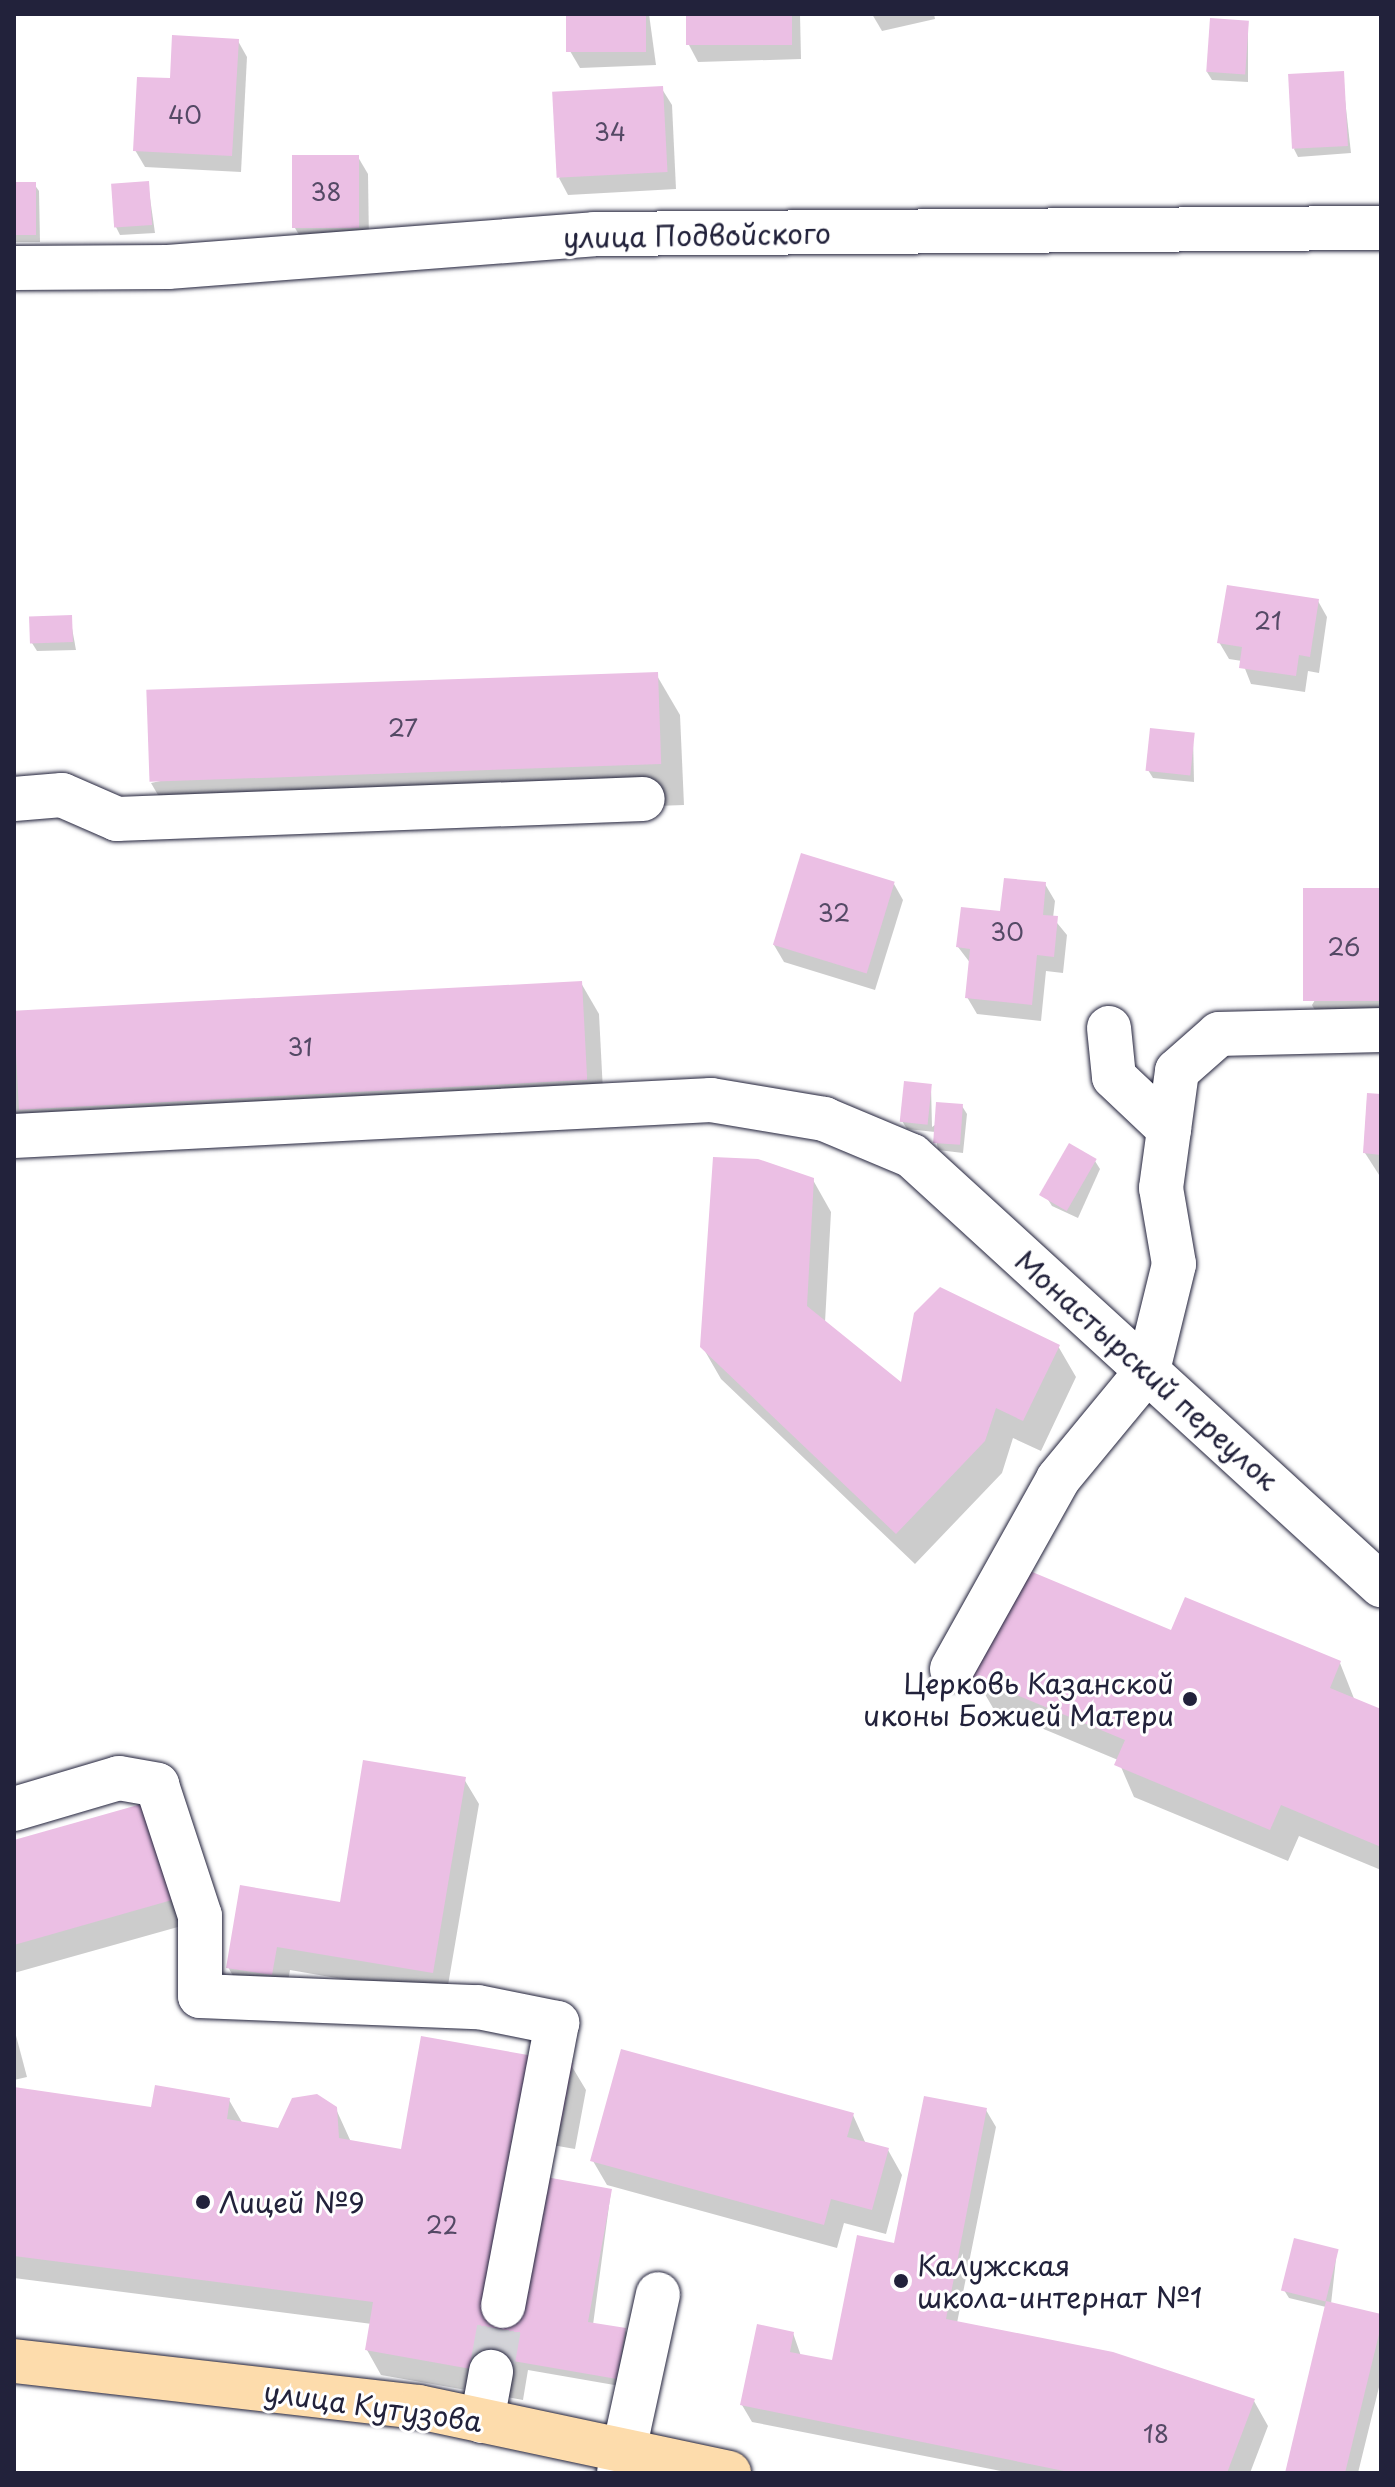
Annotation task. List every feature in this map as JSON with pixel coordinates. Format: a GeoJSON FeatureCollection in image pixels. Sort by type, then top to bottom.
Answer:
{"type":"FeatureCollection","features":[{"type":"Feature","properties":{"kind":"main road","name":"улица Кутузова"},"geometry":{"type":"LineString","coordinates":[[14,2361],[419,2407],[482,2421],[621,2462],[729,2473]]}},
{"type":"Feature","properties":{"kind":"street","name":"улица Подвойского"},"geometry":{"type":"LineString","coordinates":[[14,268],[168,267],[594,234],[1381,228]]}},
{"type":"Feature","properties":{"kind":"street"},"geometry":{"type":"LineString","coordinates":[[14,799],[62,795],[117,819],[643,799]]}},
{"type":"Feature","properties":{"kind":"street"},"geometry":{"type":"LineString","coordinates":[[1109,1028],[1114,1077],[1169,1129]]}},
{"type":"Feature","properties":{"kind":"street"},"geometry":{"type":"LineString","coordinates":[[952,1669],[1058,1479],[1148,1370],[1174,1264],[1161,1188],[1177,1071],[1219,1034],[1381,1030]]}},
{"type":"Feature","properties":{"kind":"street","name":"Монастырский переулок"},"geometry":{"type":"LineString","coordinates":[[14,1136],[711,1100],[824,1119],[912,1156],[1381,1585]]}},
{"type":"Feature","properties":{"kind":"street"},"geometry":{"type":"LineString","coordinates":[[14,1809],[119,1778],[157,1785],[200,1916],[200,1996],[478,2007],[557,2023],[503,2306]]}},
{"type":"Feature","properties":{"kind":"street"},"geometry":{"type":"LineString","coordinates":[[621,2462],[658,2294]]}},
{"type":"Feature","properties":{"kind":"street"},"geometry":{"type":"LineString","coordinates":[[482,2421],[491,2372]]}},
{"type":"Feature","properties":{"kind":"building"},"geometry":{"type":"Polygon","coordinates":[[[566,14],[646,14],[646,52],[566,52],[566,14]]]}},
{"type":"Feature","properties":{"kind":"building"},"geometry":{"type":"Polygon","coordinates":[[[686,14],[792,14],[792,45],[686,45],[686,14]]]}},
{"type":"Feature","properties":{"kind":"building"},"geometry":{"type":"Polygon","coordinates":[[[1210,18],[1249,21],[1245,75],[1206,72],[1210,18]]]}},
{"type":"Feature","properties":{"kind":"building"},"geometry":{"type":"Polygon","coordinates":[[[172,35],[239,39],[232,156],[133,151],[137,77],[170,78],[172,35]]]}},
{"type":"Feature","properties":{"kind":"building"},"geometry":{"type":"Polygon","coordinates":[[[1344,71],[1348,146],[1292,149],[1288,74],[1344,71]]]}},
{"type":"Feature","properties":{"kind":"building"},"geometry":{"type":"Polygon","coordinates":[[[663,86],[668,172],[557,178],[552,92],[663,86]]]}},
{"type":"Feature","properties":{"kind":"building"},"geometry":{"type":"Polygon","coordinates":[[[292,155],[359,155],[359,228],[292,228],[292,155]]]}},
{"type":"Feature","properties":{"kind":"building"},"geometry":{"type":"Polygon","coordinates":[[[149,181],[152,225],[114,228],[111,184],[149,181]]]}},
{"type":"Feature","properties":{"kind":"building"},"geometry":{"type":"Polygon","coordinates":[[[14,182],[36,182],[36,235],[14,235],[14,182]]]}},
{"type":"Feature","properties":{"kind":"building"},"geometry":{"type":"Polygon","coordinates":[[[1227,585],[1319,599],[1310,657],[1299,655],[1296,676],[1239,668],[1242,647],[1217,643],[1227,585]]]}},
{"type":"Feature","properties":{"kind":"building"},"geometry":{"type":"Polygon","coordinates":[[[72,615],[73,642],[30,643],[29,617],[72,615]]]}},
{"type":"Feature","properties":{"kind":"building"},"geometry":{"type":"Polygon","coordinates":[[[658,672],[661,764],[150,782],[146,690],[658,672]]]}},
{"type":"Feature","properties":{"kind":"building"},"geometry":{"type":"Polygon","coordinates":[[[1150,728],[1195,733],[1190,775],[1146,771],[1150,728]]]}},
{"type":"Feature","properties":{"kind":"building"},"geometry":{"type":"Polygon","coordinates":[[[801,853],[895,882],[867,973],[773,945],[801,853]]]}},
{"type":"Feature","properties":{"kind":"building"},"geometry":{"type":"Polygon","coordinates":[[[1004,878],[1046,882],[1043,915],[1058,916],[1054,957],[1037,955],[1032,1005],[965,998],[970,949],[956,947],[961,907],[1000,911],[1004,878]]]}},
{"type":"Feature","properties":{"kind":"building"},"geometry":{"type":"Polygon","coordinates":[[[1303,888],[1381,888],[1381,1001],[1303,1001],[1303,888]]]}},
{"type":"Feature","properties":{"kind":"building"},"geometry":{"type":"Polygon","coordinates":[[[582,981],[587,1080],[19,1110],[14,1011],[582,981]]]}},
{"type":"Feature","properties":{"kind":"building"},"geometry":{"type":"Polygon","coordinates":[[[904,1081],[932,1084],[928,1125],[900,1122],[904,1081]]]}},
{"type":"Feature","properties":{"kind":"building"},"geometry":{"type":"Polygon","coordinates":[[[1367,1093],[1381,1094],[1381,1155],[1363,1153],[1367,1093]]]}},
{"type":"Feature","properties":{"kind":"building"},"geometry":{"type":"Polygon","coordinates":[[[936,1102],[963,1104],[960,1145],[933,1143],[936,1102]]]}},
{"type":"Feature","properties":{"kind":"building"},"geometry":{"type":"Polygon","coordinates":[[[1069,1143],[1097,1159],[1067,1211],[1039,1195],[1069,1143]]]}},
{"type":"Feature","properties":{"kind":"building"},"geometry":{"type":"Polygon","coordinates":[[[713,1157],[758,1159],[814,1178],[807,1306],[901,1382],[914,1313],[940,1287],[1060,1345],[1023,1421],[996,1408],[985,1441],[896,1534],[700,1347],[713,1157]]]}},
{"type":"Feature","properties":{"kind":"building","name":"Церковь Казанской иконы Божией Матери"},"geometry":{"type":"Polygon","coordinates":[[[1018,1566],[1171,1630],[1185,1597],[1341,1661],[1330,1688],[1381,1709],[1381,1847],[1281,1805],[1270,1830],[1114,1765],[1125,1740],[973,1677],[1018,1566]]]}},
{"type":"Feature","properties":{"kind":"building"},"geometry":{"type":"Polygon","coordinates":[[[363,1760],[466,1777],[433,1973],[277,1947],[272,1975],[226,1968],[240,1885],[340,1902],[363,1760]]]}},
{"type":"Feature","properties":{"kind":"building"},"geometry":{"type":"Polygon","coordinates":[[[145,1803],[172,1900],[14,1945],[14,1840],[145,1803]]]}},
{"type":"Feature","properties":{"kind":"building"},"geometry":{"type":"Polygon","coordinates":[[[421,2036],[573,2063],[561,2125],[516,2117],[483,2303],[546,2177],[612,2189],[588,2322],[626,2328],[617,2379],[513,2361],[510,2376],[365,2350],[373,2302],[14,2256],[14,2087],[151,2107],[155,2085],[230,2098],[227,2119],[278,2128],[292,2098],[317,2094],[337,2107],[339,2138],[401,2149],[421,2036]]]}},
{"type":"Feature","properties":{"kind":"building"},"geometry":{"type":"Polygon","coordinates":[[[621,2049],[854,2113],[847,2137],[889,2148],[872,2210],[831,2199],[824,2225],[590,2161],[621,2049]]]}},
{"type":"Feature","properties":{"kind":"building","name":"Калужская школа-интернат №1"},"geometry":{"type":"Polygon","coordinates":[[[924,2096],[987,2108],[946,2319],[1113,2352],[1255,2399],[1227,2473],[1074,2473],[740,2405],[757,2324],[794,2332],[790,2352],[832,2360],[857,2235],[894,2243],[924,2096]]]}},
{"type":"Feature","properties":{"kind":"building"},"geometry":{"type":"Polygon","coordinates":[[[1294,2238],[1339,2249],[1326,2302],[1281,2290],[1294,2238]]]}},
{"type":"Feature","properties":{"kind":"building"},"geometry":{"type":"Polygon","coordinates":[[[1326,2301],[1381,2314],[1381,2326],[1345,2473],[1285,2473],[1326,2301]]]}},
{"type":"Feature","properties":{"kind":"tunnel"},"geometry":{"type":"LineString","coordinates":[[491,2372],[503,2306]]}},
{"type":"Feature","properties":{"kind":"place","name":"Церковь Казанской иконы Божией Матери"},"geometry":{"type":"Point","coordinates":[1190,1699]}},
{"type":"Feature","properties":{"kind":"place","name":"Лицей №9"},"geometry":{"type":"Point","coordinates":[203,2202]}},
{"type":"Feature","properties":{"kind":"place","name":"Калужская школа-интернат №1"},"geometry":{"type":"Point","coordinates":[901,2281]}}]}
